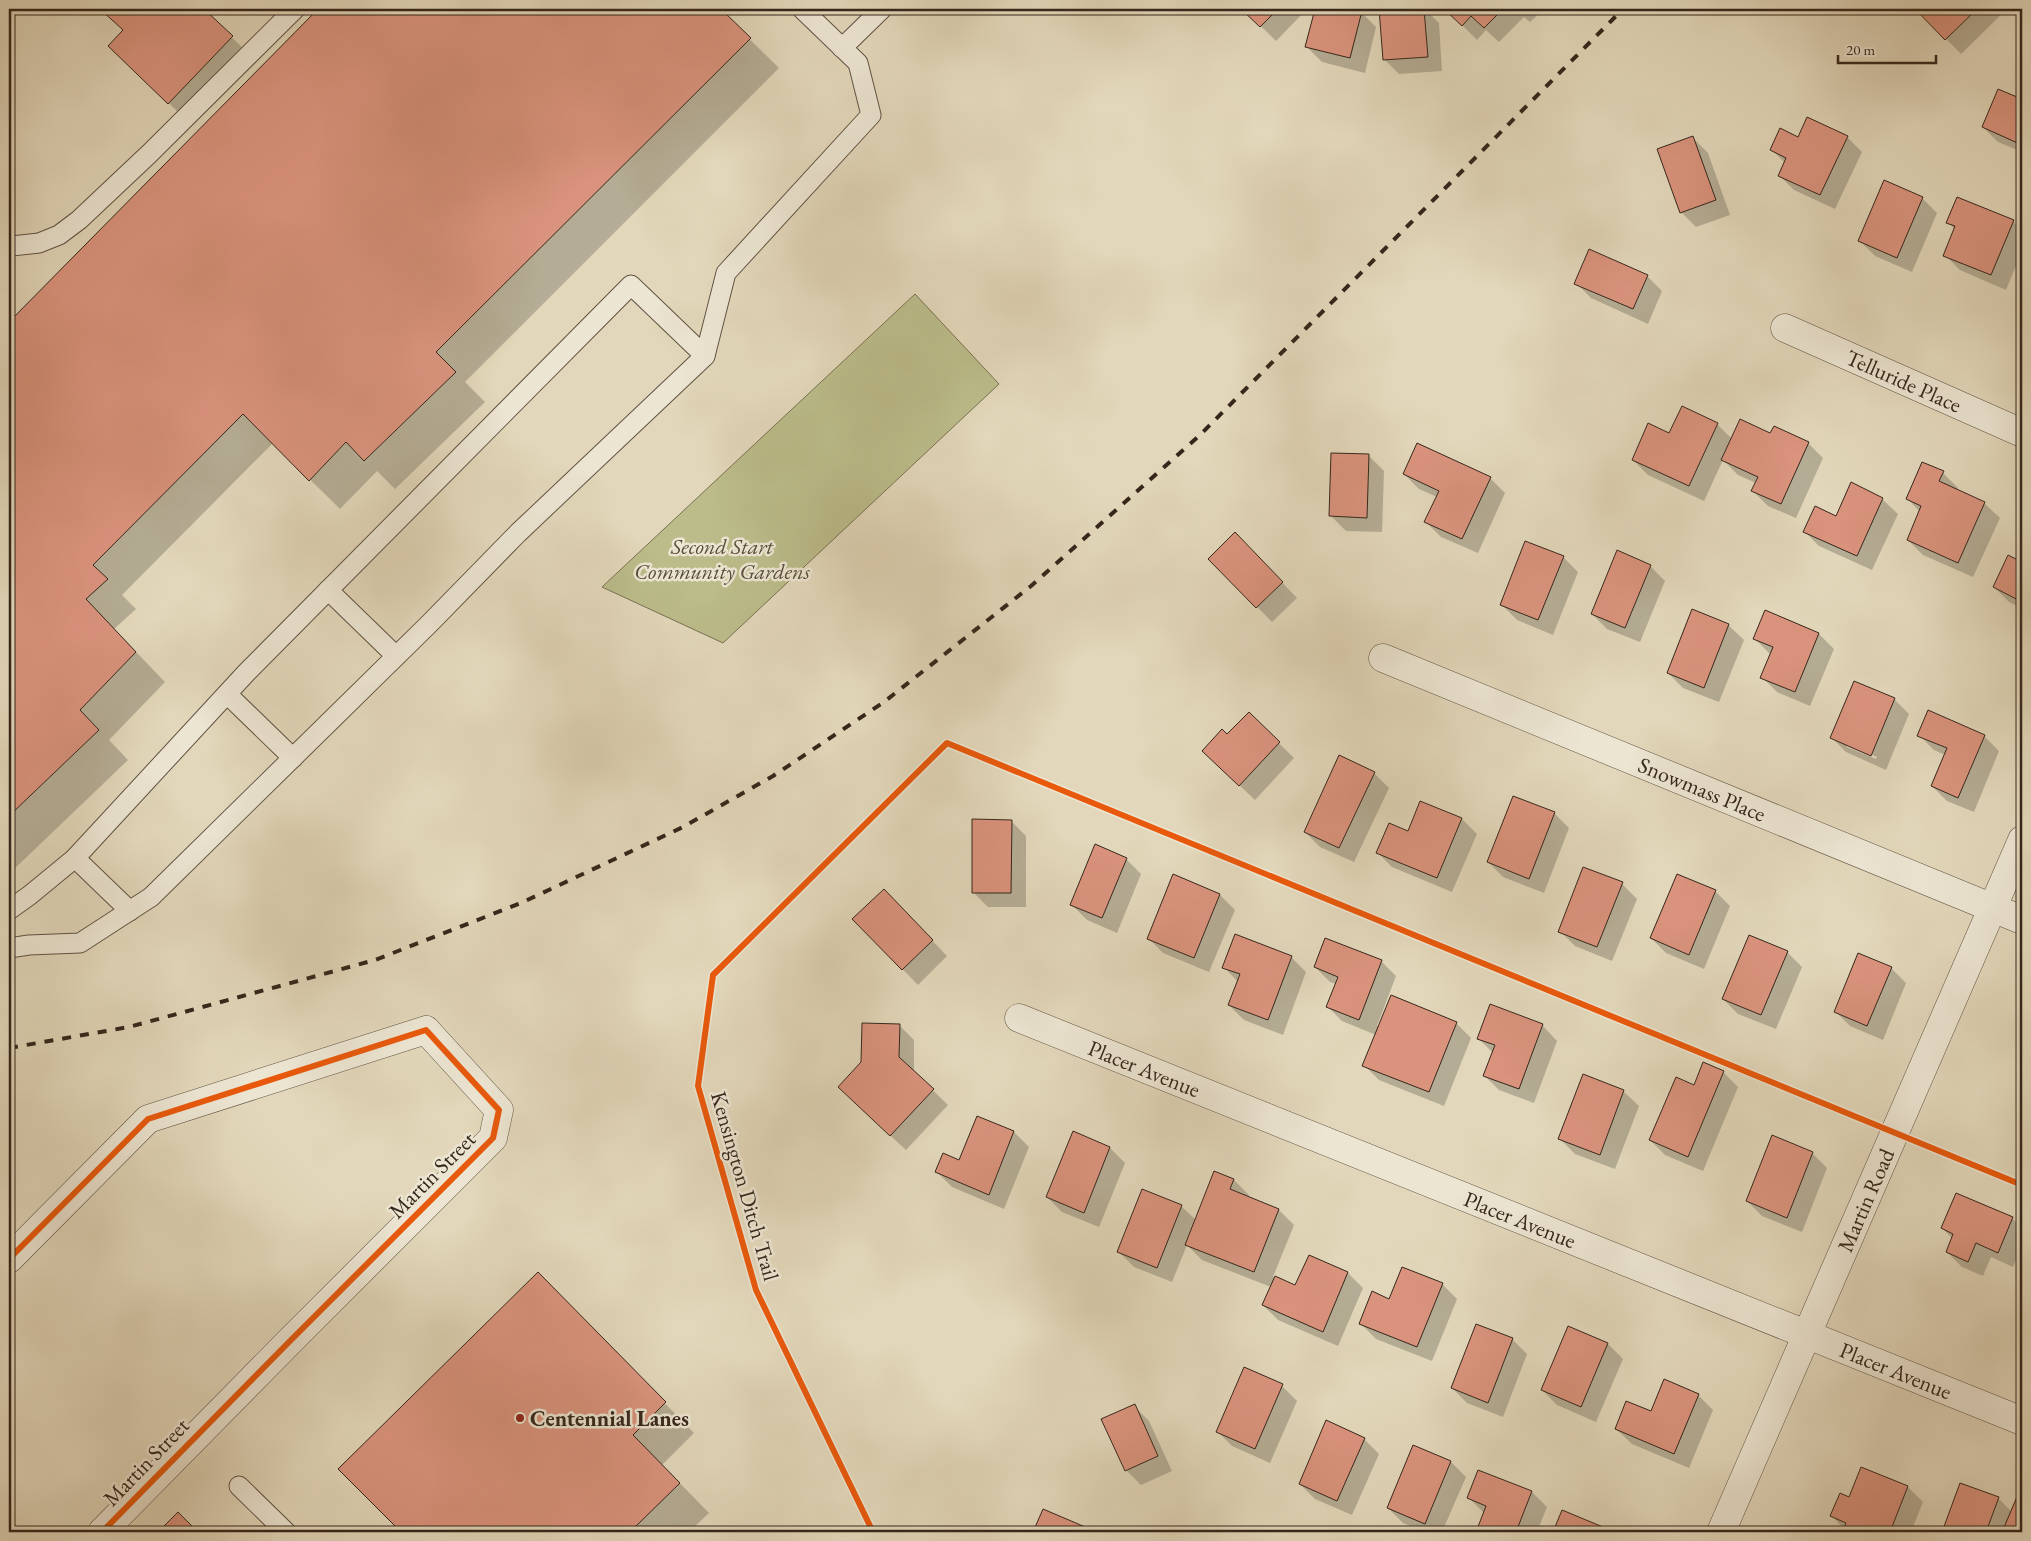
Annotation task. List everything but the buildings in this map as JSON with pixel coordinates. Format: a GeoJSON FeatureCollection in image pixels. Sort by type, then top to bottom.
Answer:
{"type":"FeatureCollection","features":[{"type":"Feature","properties":{"kind":"street","name":"Telluride Place"},"geometry":{"type":"LineString","coordinates":[[1785,328],[2022,433]]}},
{"type":"Feature","properties":{"kind":"street","name":"Snowmass Place"},"geometry":{"type":"LineString","coordinates":[[1383,658],[2022,920]]}},
{"type":"Feature","properties":{"kind":"street","name":"Martin Road"},"geometry":{"type":"LineString","coordinates":[[1721,1532],[2022,840]]}},
{"type":"Feature","properties":{"kind":"street","name":"Placer Avenue"},"geometry":{"type":"LineString","coordinates":[[1019,1018],[2022,1421]]}},
{"type":"Feature","properties":{"kind":"street","name":"Martin Street"},"geometry":{"type":"LineString","coordinates":[[9,1259],[148,1120],[426,1030],[499,1110],[493,1138],[102,1532]]}},
{"type":"Feature","properties":{"kind":"lane"},"geometry":{"type":"LineString","coordinates":[[9,243],[12,246],[39,243],[59,235],[79,220],[149,154],[295,9]]}},
{"type":"Feature","properties":{"kind":"lane"},"geometry":{"type":"LineString","coordinates":[[9,948],[29,945],[80,943],[152,897],[518,533],[705,356],[726,273],[871,115],[858,63],[802,9]]}},
{"type":"Feature","properties":{"kind":"lane"},"geometry":{"type":"LineString","coordinates":[[842,48],[882,9]]}},
{"type":"Feature","properties":{"kind":"lane"},"geometry":{"type":"LineString","coordinates":[[9,910],[75,858],[226,694],[631,285],[705,356]]}},
{"type":"Feature","properties":{"kind":"lane"},"geometry":{"type":"LineString","coordinates":[[328,590],[396,656]]}},
{"type":"Feature","properties":{"kind":"lane"},"geometry":{"type":"LineString","coordinates":[[226,694],[292,758]]}},
{"type":"Feature","properties":{"kind":"lane"},"geometry":{"type":"LineString","coordinates":[[75,858],[130,911]]}},
{"type":"Feature","properties":{"kind":"lane"},"geometry":{"type":"LineString","coordinates":[[239,1486],[286,1532]]}},
{"type":"Feature","properties":{"kind":"green space","name":"Second Start Community Gardens"},"geometry":{"type":"Polygon","coordinates":[[[915,294],[999,384],[723,643],[602,587],[915,294]]]}},
{"type":"Feature","properties":{"kind":"railway"},"geometry":{"type":"LineString","coordinates":[[9,1048],[129,1027],[375,960],[521,903],[683,827],[773,776],[884,702],[1031,586],[1199,436],[1623,9]]}},
{"type":"Feature","properties":{"kind":"cycle path","name":"Kensington Ditch Trail"},"geometry":{"type":"LineString","coordinates":[[873,1532],[756,1290],[698,1086],[713,975],[947,743],[2022,1185]]}},
{"type":"Feature","properties":{"kind":"cycle path"},"geometry":{"type":"LineString","coordinates":[[9,1259],[148,1119],[426,1030],[499,1110],[493,1138],[102,1532]]}},
{"type":"Feature","properties":{"kind":"place","name":"Centennial Lanes"},"geometry":{"type":"Point","coordinates":[520,1418]}}]}
